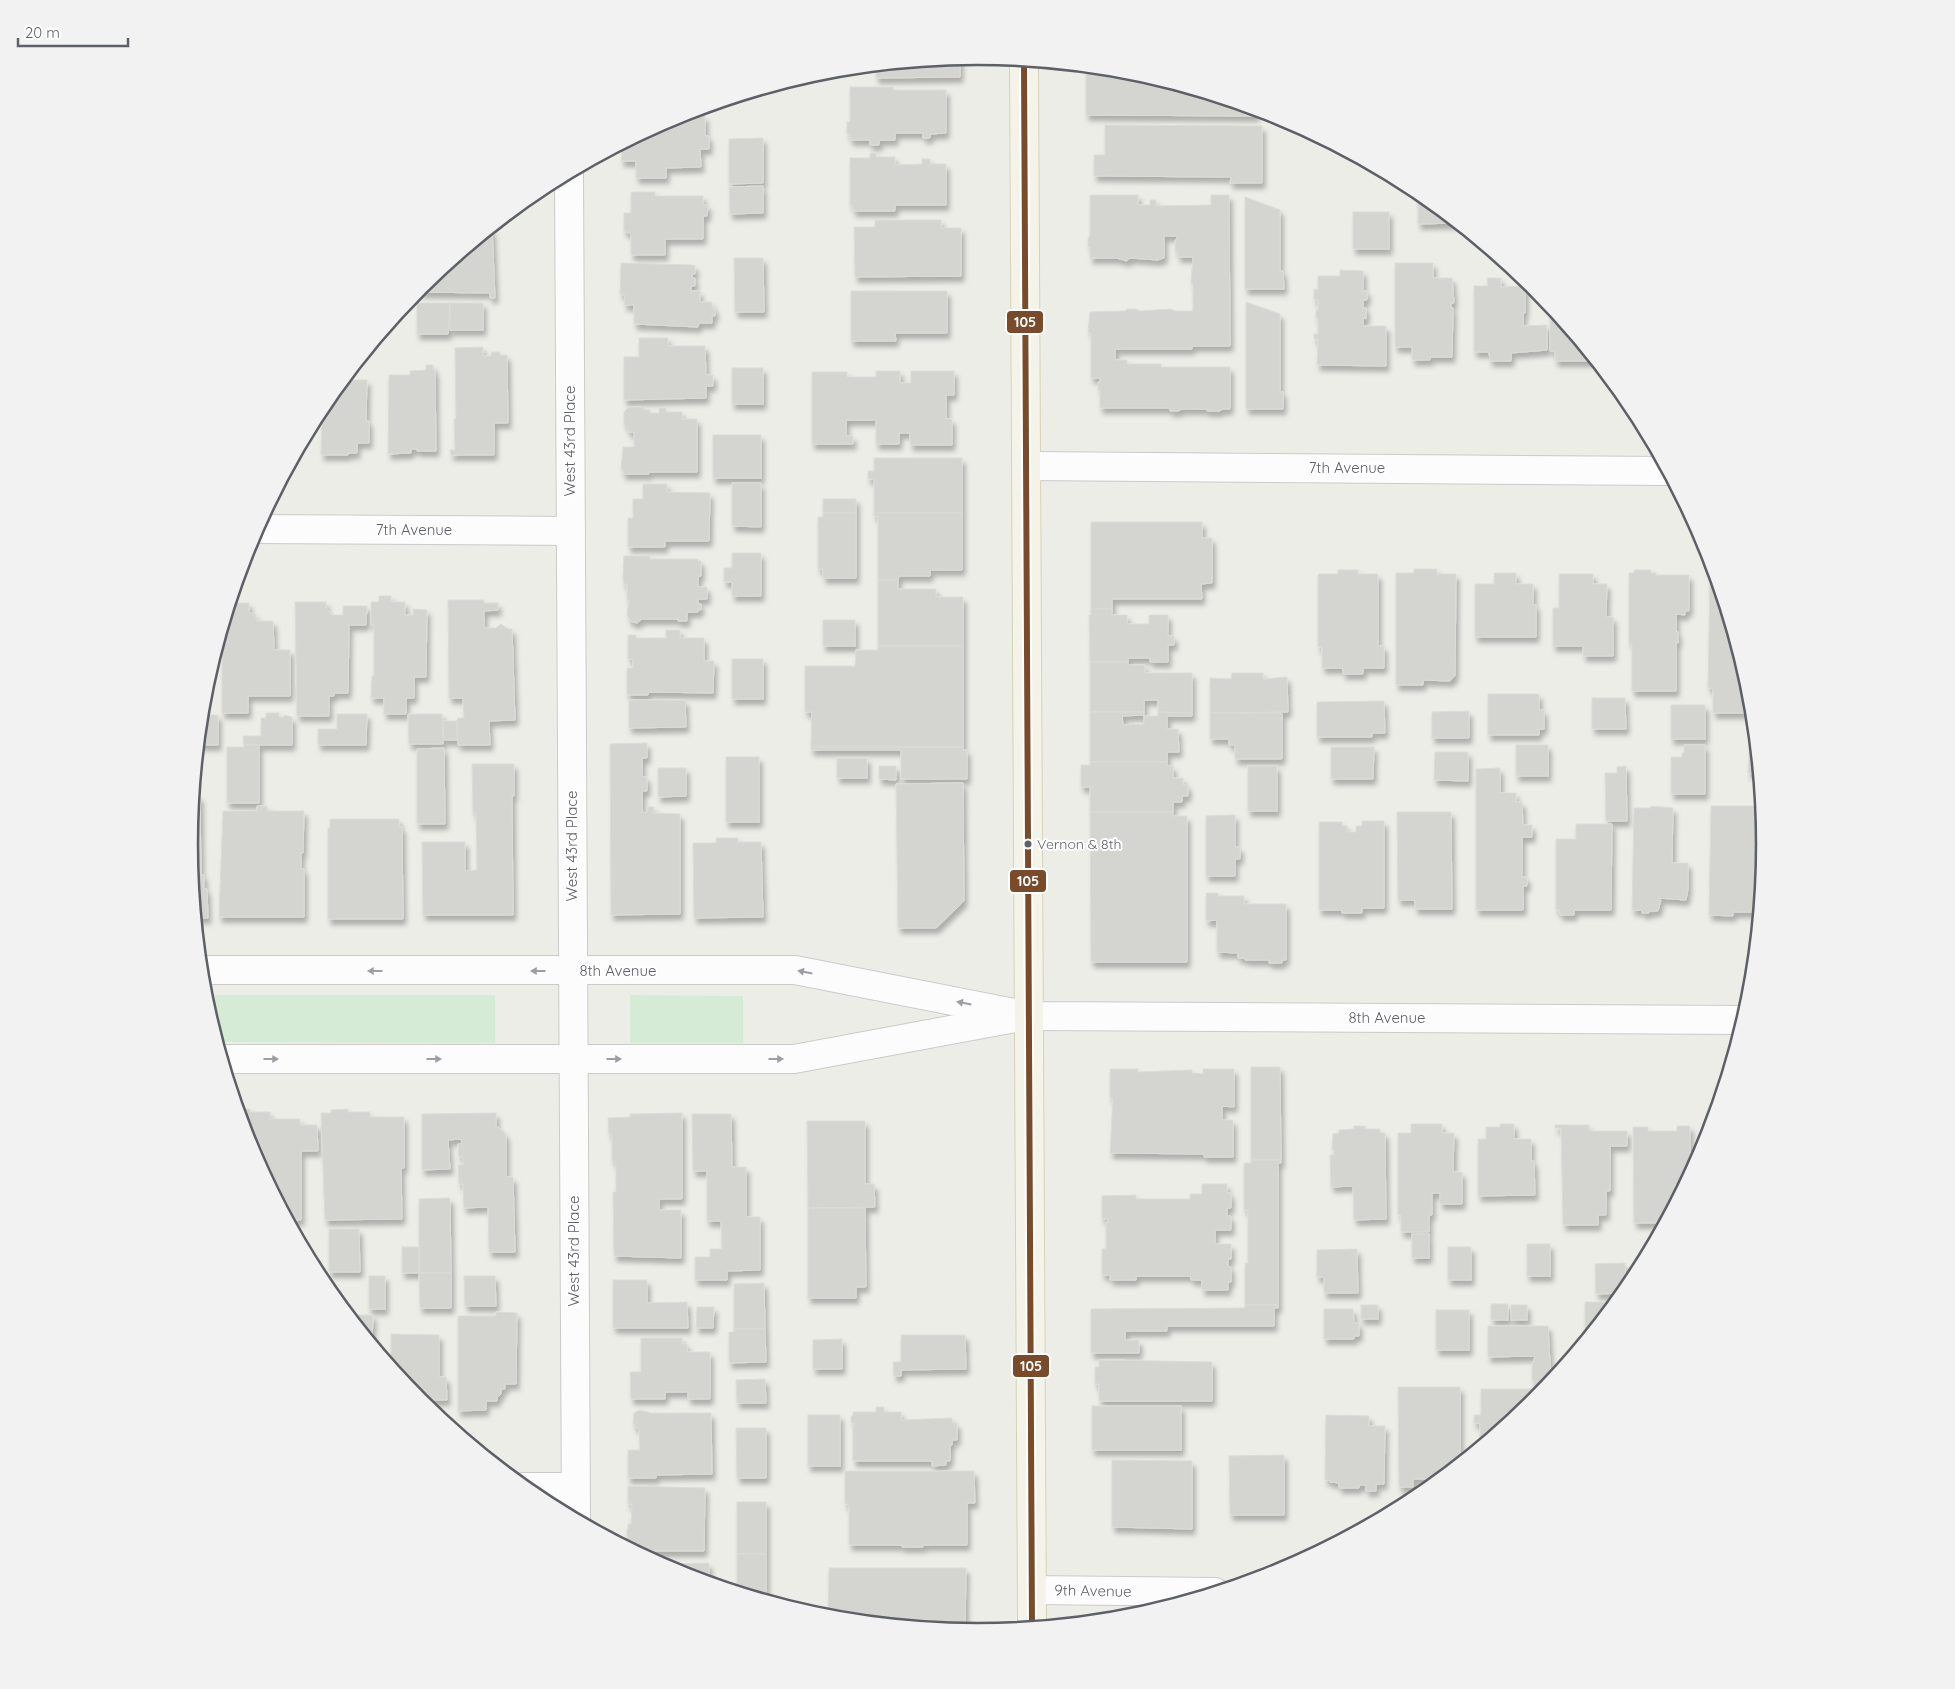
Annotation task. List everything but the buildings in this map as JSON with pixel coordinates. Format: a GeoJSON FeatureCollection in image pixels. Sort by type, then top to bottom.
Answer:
{"type":"FeatureCollection","features":[{"type":"Feature","properties":{"kind":"main road"},"geometry":{"type":"LineString","coordinates":[[1024,67],[1028,466],[1032,1622]]}},
{"type":"Feature","properties":{"kind":"street","name":"West 43rd Place"},"geometry":{"type":"LineString","coordinates":[[568,181],[576,1513]]}},
{"type":"Feature","properties":{"kind":"street","name":"7th Avenue"},"geometry":{"type":"LineString","coordinates":[[1028,466],[1662,471]]}},
{"type":"Feature","properties":{"kind":"street","name":"7th Avenue"},"geometry":{"type":"LineString","coordinates":[[265,529],[571,531]]}},
{"type":"Feature","properties":{"kind":"street","name":"8th Avenue"},"geometry":{"type":"LineString","coordinates":[[209,970],[796,970],[1030,1016]]}},
{"type":"Feature","properties":{"kind":"street","name":"8th Avenue"},"geometry":{"type":"LineString","coordinates":[[228,1058],[794,1059],[1030,1016],[1736,1020]]}},
{"type":"Feature","properties":{"kind":"street"},"geometry":{"type":"LineString","coordinates":[[535,1487],[576,1486]]}},
{"type":"Feature","properties":{"kind":"street","name":"9th Avenue"},"geometry":{"type":"LineString","coordinates":[[1032,1590],[1197,1592]]}},
{"type":"Feature","properties":{"kind":"green space"},"geometry":{"type":"Polygon","coordinates":[[[213,995],[495,995],[495,1043],[224,1042],[213,995]]]}},
{"type":"Feature","properties":{"kind":"green space"},"geometry":{"type":"Polygon","coordinates":[[[630,995],[743,996],[743,1043],[630,1043],[630,995]]]}},
{"type":"Feature","properties":{"kind":"transit line","name":"105"},"geometry":{"type":"LineString","coordinates":[[1024,67],[1032,1622]]}},
{"type":"Feature","properties":{"kind":"place","name":"Vernon & 8th"},"geometry":{"type":"Point","coordinates":[1028,844]}}]}
